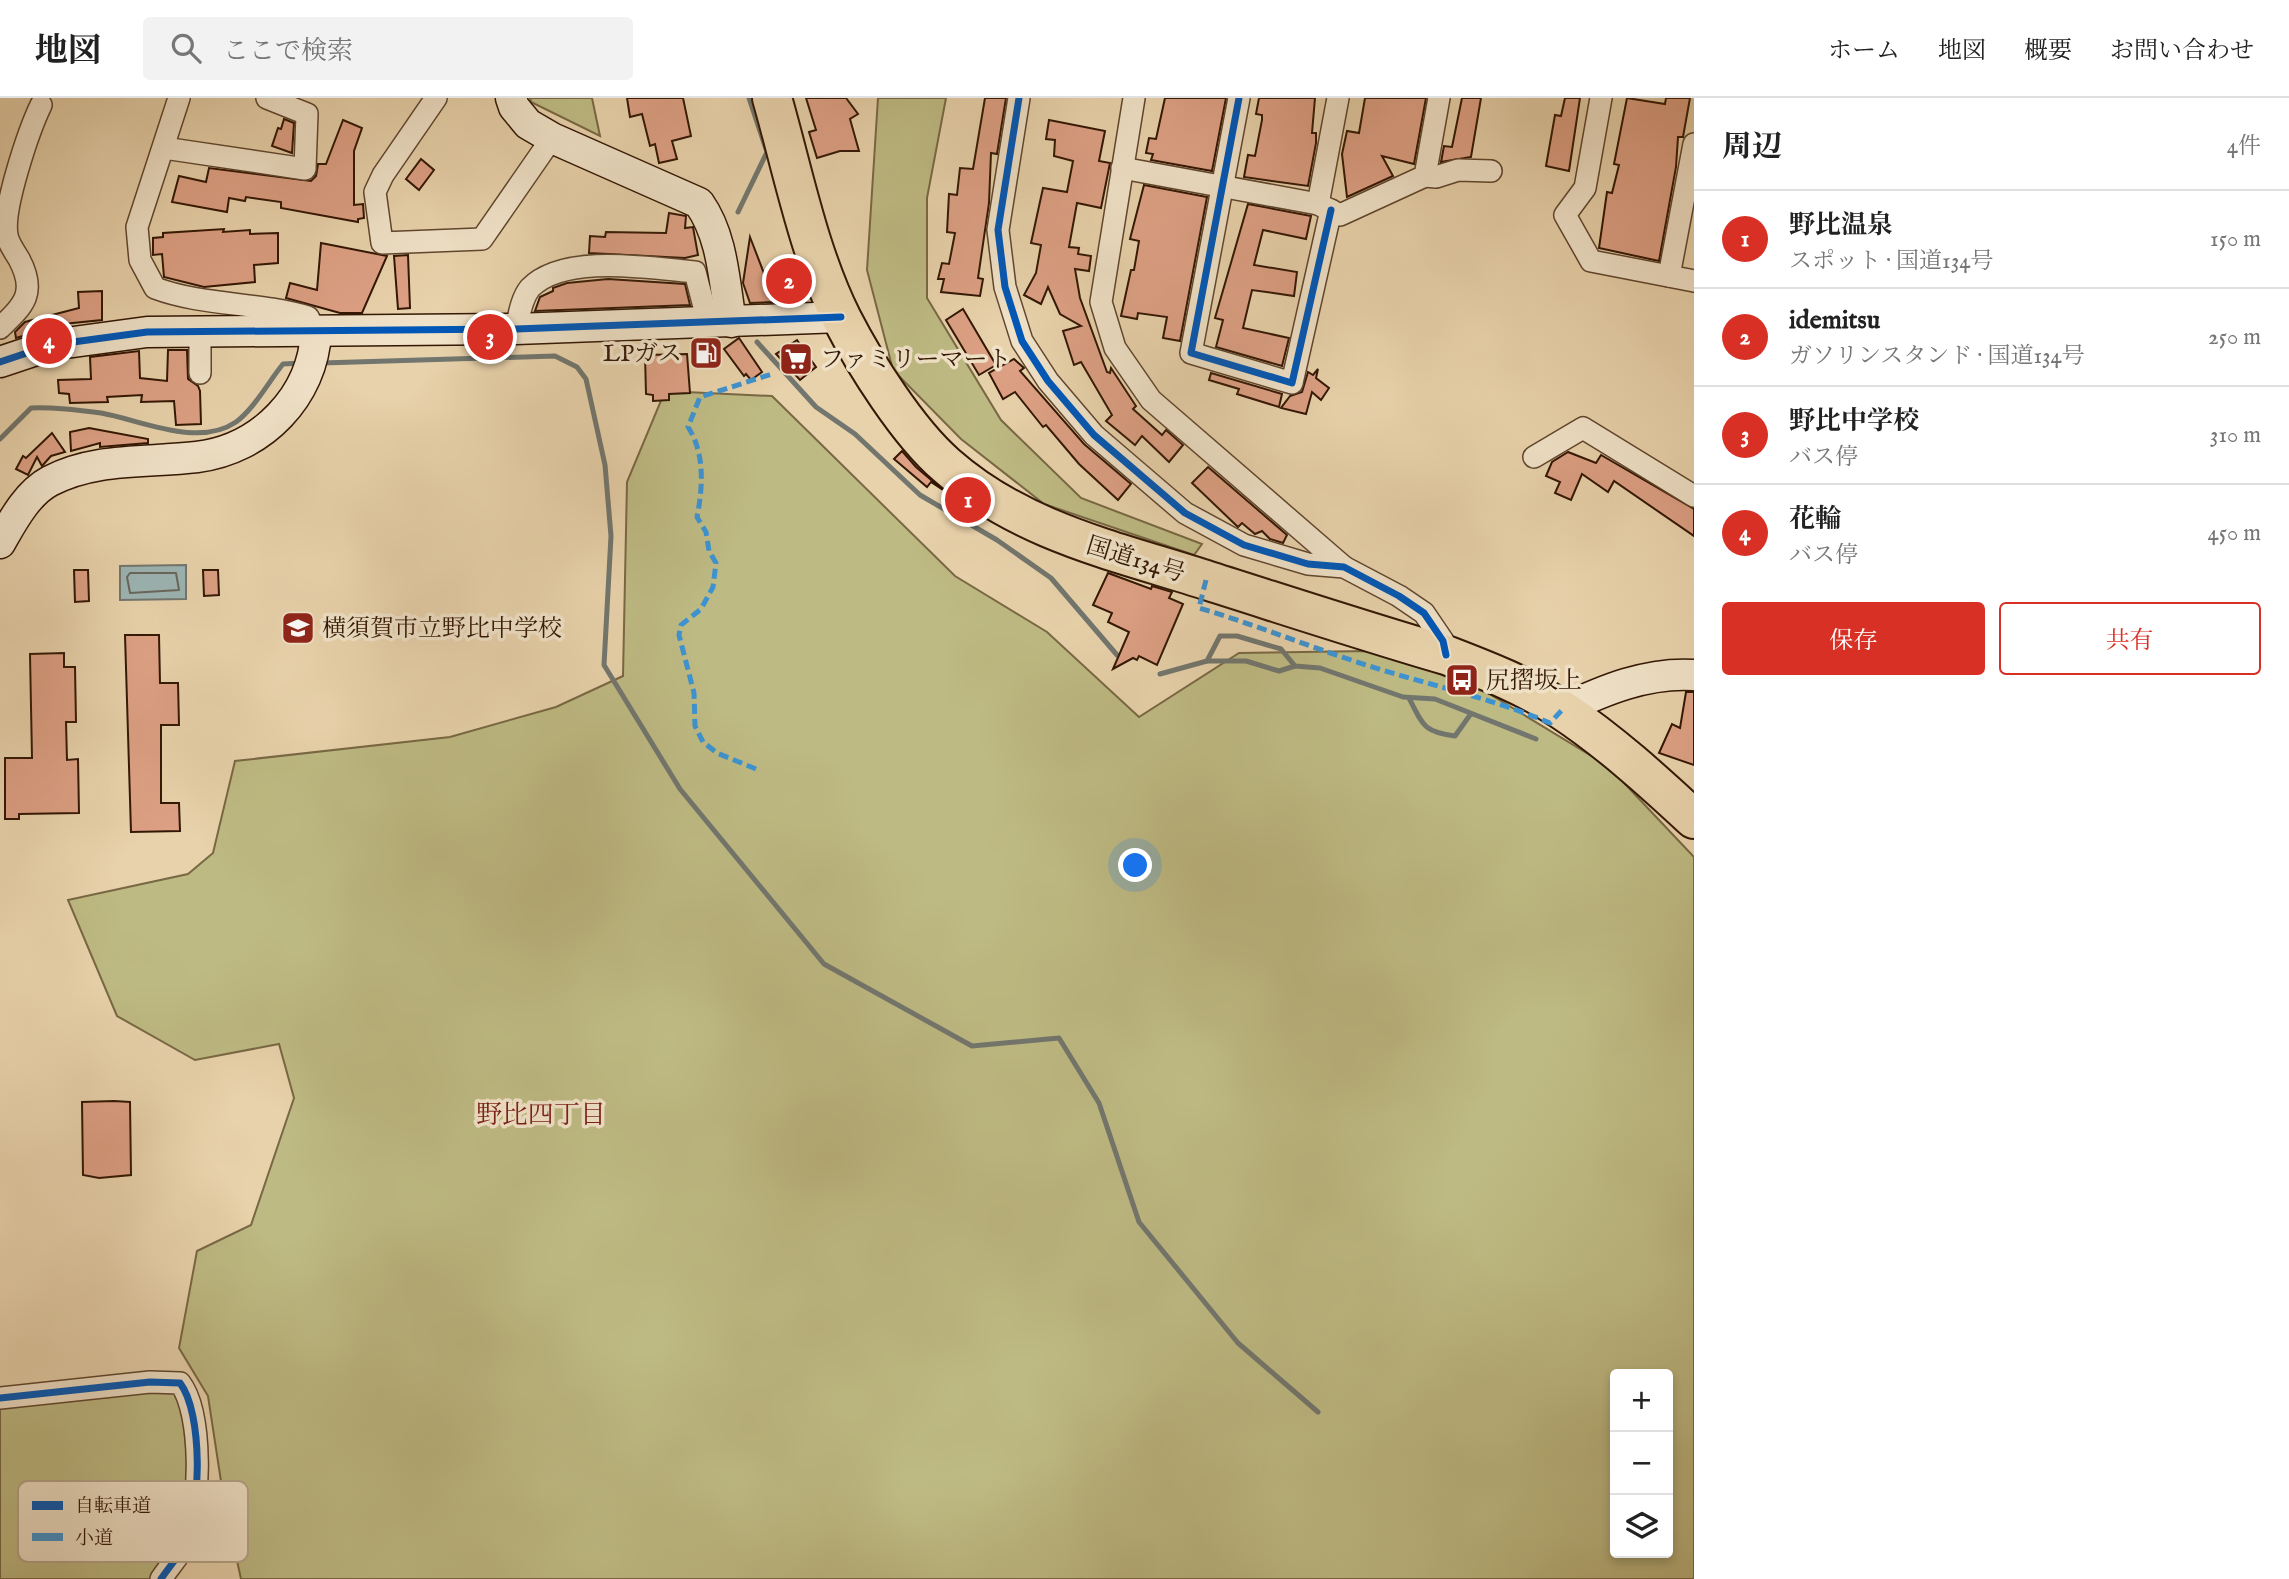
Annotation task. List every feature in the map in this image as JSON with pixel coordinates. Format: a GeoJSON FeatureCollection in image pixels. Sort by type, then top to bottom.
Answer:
{"type":"FeatureCollection","features":[{"type":"Feature","properties":{"kind":"highway","name":"国道134号"},"geometry":{"type":"LineString","coordinates":[[772,98],[820,267],[841,317],[896,406],[945,464],[1004,506],[1087,546],[1446,655],[1497,676],[1562,710],[1650,778],[1694,819]]}},
{"type":"Feature","properties":{"kind":"street"},"geometry":{"type":"LineString","coordinates":[[0,543],[18,511],[48,482],[93,465],[200,457],[238,444],[270,426],[292,403],[313,352],[308,317],[252,304],[178,297],[155,288],[141,260],[137,226],[179,98]]}},
{"type":"Feature","properties":{"kind":"street"},"geometry":{"type":"LineString","coordinates":[[164,148],[305,169],[307,114],[267,98]]}},
{"type":"Feature","properties":{"kind":"street"},"geometry":{"type":"LineString","coordinates":[[436,98],[383,175],[375,192],[382,243],[482,239],[552,138]]}},
{"type":"Feature","properties":{"kind":"street"},"geometry":{"type":"LineString","coordinates":[[511,98],[514,107],[528,124],[552,138],[699,203],[711,220],[719,247],[720,322]]}},
{"type":"Feature","properties":{"kind":"street"},"geometry":{"type":"LineString","coordinates":[[1019,98],[998,230],[1005,287],[1022,341],[1048,381],[1094,435],[1185,513],[1244,545],[1308,564],[1344,567]]}},
{"type":"Feature","properties":{"kind":"street"},"geometry":{"type":"LineString","coordinates":[[1134,98],[1101,302],[1115,348],[1151,400],[1344,567],[1399,596],[1424,613],[1443,641],[1446,655]]}},
{"type":"Feature","properties":{"kind":"street"},"geometry":{"type":"LineString","coordinates":[[1239,98],[1191,353],[1292,383],[1324,207],[1338,98]]}},
{"type":"Feature","properties":{"kind":"street"},"geometry":{"type":"LineString","coordinates":[[1425,176],[1439,98]]}},
{"type":"Feature","properties":{"kind":"street"},"geometry":{"type":"LineString","coordinates":[[1601,98],[1585,188],[1565,215],[1591,261],[1694,281]]}},
{"type":"Feature","properties":{"kind":"street"},"geometry":{"type":"LineString","coordinates":[[0,328],[23,306],[28,293],[24,268],[6,235],[19,163],[41,105]]}},
{"type":"Feature","properties":{"kind":"street"},"geometry":{"type":"LineString","coordinates":[[1669,276],[1694,145]]}},
{"type":"Feature","properties":{"kind":"street"},"geometry":{"type":"LineString","coordinates":[[1122,168],[1324,207],[1340,215],[1425,176],[1436,177],[1458,170],[1491,170]]}},
{"type":"Feature","properties":{"kind":"street"},"geometry":{"type":"LineString","coordinates":[[516,330],[521,305],[530,289],[554,272],[576,267],[643,267],[695,272],[720,322]]}},
{"type":"Feature","properties":{"kind":"street"},"geometry":{"type":"LineString","coordinates":[[2,356],[51,345],[147,331],[200,331],[313,352],[516,330],[841,317]]}},
{"type":"Feature","properties":{"kind":"street"},"geometry":{"type":"LineString","coordinates":[[200,331],[200,373]]}},
{"type":"Feature","properties":{"kind":"street"},"geometry":{"type":"LineString","coordinates":[[1534,457],[1583,428],[1694,496]]}},
{"type":"Feature","properties":{"kind":"street"},"geometry":{"type":"LineString","coordinates":[[1562,710],[1619,684],[1677,674],[1694,675]]}},
{"type":"Feature","properties":{"kind":"street"},"geometry":{"type":"LineString","coordinates":[[0,1398],[150,1382],[180,1383],[189,1395],[197,1440],[195,1481]]}},
{"type":"Feature","properties":{"kind":"street"},"geometry":{"type":"LineString","coordinates":[[161,1579],[173,1562]]}},
{"type":"Feature","properties":{"kind":"shaded area"},"geometry":{"type":"Polygon","coordinates":[[[530,98],[592,98],[600,136],[531,102],[530,98]]]}},
{"type":"Feature","properties":{"kind":"shaded area"},"geometry":{"type":"Polygon","coordinates":[[[878,98],[946,98],[927,198],[927,298],[1001,420],[1081,498],[1202,544],[1194,555],[1044,504],[961,439],[893,370],[867,270],[878,98]]]}},
{"type":"Feature","properties":{"kind":"shaded area"},"geometry":{"type":"Polygon","coordinates":[[[665,391],[772,396],[955,576],[1047,632],[1139,717],[1239,653],[1367,651],[1450,670],[1608,766],[1694,857],[1694,1579],[241,1579],[237,1562],[248,1562],[248,1481],[221,1481],[208,1396],[179,1348],[197,1251],[251,1225],[294,1098],[279,1044],[195,1060],[117,1016],[68,900],[188,874],[213,853],[235,761],[450,737],[556,707],[623,676],[627,482],[665,391]]]}},
{"type":"Feature","properties":{"kind":"shaded area"},"geometry":{"type":"Polygon","coordinates":[[[150,1382],[189,1395],[190,1481],[18,1481],[18,1562],[171,1562],[161,1579],[0,1579],[0,1398],[150,1382]]]}},
{"type":"Feature","properties":{"kind":"water"},"geometry":{"type":"Polygon","coordinates":[[[186,565],[186,599],[120,600],[120,566],[186,565]]]}},
{"type":"Feature","properties":{"kind":"building"},"geometry":{"type":"Polygon","coordinates":[[[627,98],[683,98],[691,136],[672,141],[677,159],[659,163],[655,144],[650,146],[642,114],[630,117],[627,98]]]}},
{"type":"Feature","properties":{"kind":"building"},"geometry":{"type":"Polygon","coordinates":[[[806,98],[846,98],[858,114],[850,119],[859,151],[840,151],[817,158],[809,132],[816,130],[806,98]]]}},
{"type":"Feature","properties":{"kind":"building"},"geometry":{"type":"Polygon","coordinates":[[[985,98],[1006,98],[997,154],[991,153],[989,203],[978,278],[983,279],[980,296],[941,292],[944,279],[938,279],[942,263],[949,264],[955,233],[947,232],[949,194],[957,195],[960,168],[973,169],[985,98]]]}},
{"type":"Feature","properties":{"kind":"building"},"geometry":{"type":"Polygon","coordinates":[[[1165,98],[1226,98],[1212,171],[1151,160],[1153,154],[1146,153],[1149,138],[1156,139],[1165,98]]]}},
{"type":"Feature","properties":{"kind":"building"},"geometry":{"type":"Polygon","coordinates":[[[1259,98],[1315,98],[1312,133],[1316,133],[1316,143],[1308,186],[1244,177],[1248,155],[1255,156],[1262,120],[1262,115],[1256,114],[1259,98]]]}},
{"type":"Feature","properties":{"kind":"building"},"geometry":{"type":"Polygon","coordinates":[[[1365,98],[1426,98],[1414,164],[1382,156],[1393,176],[1347,197],[1342,154],[1347,131],[1359,133],[1365,98]]]}},
{"type":"Feature","properties":{"kind":"building"},"geometry":{"type":"Polygon","coordinates":[[[1462,98],[1481,98],[1471,157],[1441,162],[1444,146],[1452,147],[1462,98]]]}},
{"type":"Feature","properties":{"kind":"building"},"geometry":{"type":"Polygon","coordinates":[[[1565,98],[1580,98],[1569,171],[1546,166],[1555,115],[1561,116],[1565,98]]]}},
{"type":"Feature","properties":{"kind":"building"},"geometry":{"type":"Polygon","coordinates":[[[1627,98],[1665,104],[1666,98],[1690,98],[1683,137],[1678,137],[1676,167],[1659,261],[1599,248],[1607,192],[1612,193],[1619,165],[1614,164],[1627,98]]]}},
{"type":"Feature","properties":{"kind":"building"},"geometry":{"type":"Polygon","coordinates":[[[284,119],[294,123],[292,153],[272,146],[284,119]]]}},
{"type":"Feature","properties":{"kind":"building"},"geometry":{"type":"Polygon","coordinates":[[[343,120],[362,128],[354,151],[354,205],[363,204],[364,218],[358,219],[358,222],[281,208],[281,202],[246,197],[245,201],[229,198],[227,212],[172,202],[179,176],[206,182],[209,168],[311,181],[316,176],[318,164],[326,164],[343,120]]]}},
{"type":"Feature","properties":{"kind":"building"},"geometry":{"type":"Polygon","coordinates":[[[1049,120],[1105,131],[1099,161],[1110,163],[1101,208],[1077,203],[1069,247],[1079,248],[1078,254],[1091,256],[1089,271],[1075,269],[1080,298],[1107,372],[1110,373],[1111,368],[1136,406],[1133,409],[1162,435],[1166,430],[1183,445],[1169,462],[1142,436],[1135,445],[1106,421],[1112,415],[1081,362],[1074,365],[1063,331],[1081,326],[1060,314],[1048,287],[1041,304],[1024,295],[1036,273],[1041,245],[1031,243],[1043,188],[1067,192],[1073,161],[1054,156],[1055,140],[1046,139],[1049,120]]]}},
{"type":"Feature","properties":{"kind":"building"},"geometry":{"type":"Polygon","coordinates":[[[421,159],[434,170],[419,190],[406,179],[421,159]]]}},
{"type":"Feature","properties":{"kind":"building"},"geometry":{"type":"Polygon","coordinates":[[[1144,185],[1207,197],[1180,341],[1163,338],[1167,317],[1138,313],[1137,319],[1121,316],[1131,270],[1134,270],[1139,241],[1130,239],[1144,185]]]}},
{"type":"Feature","properties":{"kind":"building"},"geometry":{"type":"Polygon","coordinates":[[[1248,204],[1311,216],[1306,239],[1263,230],[1254,265],[1297,272],[1294,296],[1252,290],[1243,328],[1289,338],[1282,366],[1216,347],[1223,320],[1215,318],[1248,204]]]}},
{"type":"Feature","properties":{"kind":"building"},"geometry":{"type":"Polygon","coordinates":[[[669,213],[686,216],[685,228],[693,227],[698,255],[685,258],[589,253],[590,236],[605,237],[606,232],[666,233],[669,213]]]}},
{"type":"Feature","properties":{"kind":"building"},"geometry":{"type":"Polygon","coordinates":[[[224,229],[223,232],[250,230],[250,234],[278,233],[278,263],[254,265],[255,282],[204,287],[164,277],[162,254],[153,255],[153,238],[163,237],[163,233],[224,229]]]}},
{"type":"Feature","properties":{"kind":"building"},"geometry":{"type":"Polygon","coordinates":[[[750,237],[775,302],[750,303],[743,283],[750,237]]]}},
{"type":"Feature","properties":{"kind":"building"},"geometry":{"type":"Polygon","coordinates":[[[321,243],[387,256],[362,313],[340,313],[286,298],[290,283],[317,290],[321,243]]]}},
{"type":"Feature","properties":{"kind":"building"},"geometry":{"type":"Polygon","coordinates":[[[408,255],[410,308],[398,309],[394,256],[408,255]]]}},
{"type":"Feature","properties":{"kind":"building"},"geometry":{"type":"Polygon","coordinates":[[[608,279],[685,284],[690,305],[535,311],[540,297],[553,291],[553,288],[567,283],[608,279]]]}},
{"type":"Feature","properties":{"kind":"building"},"geometry":{"type":"Polygon","coordinates":[[[102,291],[102,320],[63,324],[16,338],[15,332],[25,322],[79,308],[78,292],[102,291]]]}},
{"type":"Feature","properties":{"kind":"building"},"geometry":{"type":"Polygon","coordinates":[[[963,309],[996,365],[979,375],[946,320],[963,309]]]}},
{"type":"Feature","properties":{"kind":"building"},"geometry":{"type":"Polygon","coordinates":[[[739,338],[762,372],[751,380],[746,374],[744,376],[724,349],[739,338]]]}},
{"type":"Feature","properties":{"kind":"building"},"geometry":{"type":"Polygon","coordinates":[[[797,340],[816,367],[800,380],[776,354],[797,340]]]}},
{"type":"Feature","properties":{"kind":"building"},"geometry":{"type":"Polygon","coordinates":[[[168,350],[187,350],[188,379],[198,386],[200,391],[201,424],[176,425],[174,401],[141,402],[142,395],[107,397],[108,402],[70,403],[69,394],[59,393],[58,380],[91,379],[90,357],[139,351],[140,378],[167,381],[168,350]]]}},
{"type":"Feature","properties":{"kind":"building"},"geometry":{"type":"Polygon","coordinates":[[[687,354],[690,393],[669,394],[669,400],[653,401],[653,395],[646,394],[645,355],[687,354]]]}},
{"type":"Feature","properties":{"kind":"building"},"geometry":{"type":"Polygon","coordinates":[[[1014,359],[1024,368],[1020,371],[1084,444],[1131,484],[1118,500],[1079,464],[1046,425],[1043,427],[1015,392],[1003,399],[989,373],[1014,359]]]}},
{"type":"Feature","properties":{"kind":"building"},"geometry":{"type":"Polygon","coordinates":[[[1318,369],[1316,378],[1329,388],[1321,400],[1312,392],[1306,414],[1281,408],[1290,396],[1302,392],[1308,372],[1313,375],[1318,369]]]}},
{"type":"Feature","properties":{"kind":"building"},"geometry":{"type":"Polygon","coordinates":[[[1211,373],[1282,394],[1279,407],[1237,394],[1239,389],[1209,380],[1211,373]]]}},
{"type":"Feature","properties":{"kind":"building"},"geometry":{"type":"Polygon","coordinates":[[[89,428],[148,439],[148,443],[100,447],[100,443],[71,451],[70,432],[89,428]]]}},
{"type":"Feature","properties":{"kind":"building"},"geometry":{"type":"Polygon","coordinates":[[[52,433],[65,452],[51,456],[42,466],[37,457],[28,475],[16,469],[23,456],[26,458],[52,433]]]}},
{"type":"Feature","properties":{"kind":"building"},"geometry":{"type":"Polygon","coordinates":[[[902,451],[943,490],[931,482],[927,487],[894,459],[902,451]]]}},
{"type":"Feature","properties":{"kind":"building"},"geometry":{"type":"Polygon","coordinates":[[[1568,452],[1596,463],[1601,455],[1694,509],[1694,536],[1614,481],[1608,492],[1582,474],[1571,500],[1555,493],[1560,482],[1546,476],[1552,462],[1568,452]]]}},
{"type":"Feature","properties":{"kind":"building"},"geometry":{"type":"Polygon","coordinates":[[[1208,467],[1287,535],[1283,543],[1270,539],[1262,531],[1255,534],[1242,523],[1238,527],[1192,483],[1208,467]]]}},
{"type":"Feature","properties":{"kind":"building"},"geometry":{"type":"Polygon","coordinates":[[[74,570],[88,570],[89,601],[75,602],[74,570]]]}},
{"type":"Feature","properties":{"kind":"building"},"geometry":{"type":"Polygon","coordinates":[[[203,570],[218,570],[219,595],[204,596],[203,570]]]}},
{"type":"Feature","properties":{"kind":"building"},"geometry":{"type":"Polygon","coordinates":[[[1108,573],[1151,589],[1152,586],[1172,592],[1169,598],[1183,604],[1157,665],[1139,656],[1137,660],[1133,658],[1113,669],[1129,632],[1108,622],[1112,613],[1093,605],[1108,573]]]}},
{"type":"Feature","properties":{"kind":"building"},"geometry":{"type":"Polygon","coordinates":[[[125,635],[159,635],[160,683],[178,683],[179,725],[161,725],[161,803],[179,803],[180,831],[131,832],[125,635]]]}},
{"type":"Feature","properties":{"kind":"building"},"geometry":{"type":"Polygon","coordinates":[[[64,653],[64,667],[75,667],[76,722],[66,722],[67,760],[78,759],[79,813],[19,814],[19,819],[5,819],[5,758],[32,758],[30,654],[64,653]]]}},
{"type":"Feature","properties":{"kind":"building"},"geometry":{"type":"Polygon","coordinates":[[[1686,692],[1694,692],[1694,765],[1659,753],[1672,724],[1680,728],[1686,692]]]}},
{"type":"Feature","properties":{"kind":"building"},"geometry":{"type":"Polygon","coordinates":[[[82,1102],[130,1102],[131,1175],[99,1178],[83,1175],[82,1102]]]}},
{"type":"Feature","properties":{"kind":"waterway"},"geometry":{"type":"LineString","coordinates":[[738,212],[767,152],[749,98]]}},
{"type":"Feature","properties":{"kind":"waterway"},"geometry":{"type":"LineString","coordinates":[[757,342],[816,407],[855,434],[920,495],[997,540],[1051,578],[1117,655]]}},
{"type":"Feature","properties":{"kind":"waterway"},"geometry":{"type":"LineString","coordinates":[[322,363],[555,356],[577,367],[586,379],[605,465],[611,536],[604,665],[680,789],[824,964],[972,1046],[1059,1038],[1099,1103],[1139,1222],[1238,1343],[1318,1412]]}},
{"type":"Feature","properties":{"kind":"waterway"},"geometry":{"type":"LineString","coordinates":[[0,439],[31,408],[101,413],[187,432],[204,433],[221,429],[236,422],[249,410],[283,364],[301,363]]}},
{"type":"Feature","properties":{"kind":"waterway"},"geometry":{"type":"LineString","coordinates":[[1160,674],[1207,661],[1220,636],[1237,636],[1281,649],[1295,666],[1320,668],[1403,697],[1435,699],[1536,739]]}},
{"type":"Feature","properties":{"kind":"waterway"},"geometry":{"type":"LineString","coordinates":[[1207,661],[1246,661],[1279,671],[1295,666]]}},
{"type":"Feature","properties":{"kind":"waterway"},"geometry":{"type":"LineString","coordinates":[[1409,698],[1421,721],[1436,732],[1455,736],[1470,715]]}},
{"type":"Feature","properties":{"kind":"marked path"},"geometry":{"type":"LineString","coordinates":[[756,769],[717,753],[703,742],[695,726],[694,693],[679,635],[681,625],[701,609],[713,587],[716,563],[709,551],[706,532],[697,517],[701,494],[700,459],[694,437],[688,427],[700,397],[772,374]]}},
{"type":"Feature","properties":{"kind":"marked path"},"geometry":{"type":"LineString","coordinates":[[1206,580],[1199,608],[1550,723],[1562,710]]}},
{"type":"Feature","properties":{"kind":"cycle path"},"geometry":{"type":"LineString","coordinates":[[1019,98],[998,230],[1005,287],[1022,341],[1048,381],[1094,435],[1185,513],[1244,545],[1308,564],[1344,567],[1399,596],[1424,613],[1443,641],[1446,655]]}},
{"type":"Feature","properties":{"kind":"cycle path"},"geometry":{"type":"LineString","coordinates":[[1239,98],[1191,353],[1292,383],[1331,210]]}},
{"type":"Feature","properties":{"kind":"cycle path"},"geometry":{"type":"LineString","coordinates":[[0,362],[51,345],[147,332],[516,329],[841,317]]}},
{"type":"Feature","properties":{"kind":"cycle path"},"geometry":{"type":"LineString","coordinates":[[0,1398],[150,1382],[180,1383],[193,1416],[197,1481]]}},
{"type":"Feature","properties":{"kind":"cycle path"},"geometry":{"type":"LineString","coordinates":[[161,1579],[174,1562]]}},
{"type":"Feature","properties":{"kind":"place","name":"idemitsu"},"geometry":{"type":"Point","coordinates":[789,281]}},
{"type":"Feature","properties":{"kind":"place","name":"野比中学校"},"geometry":{"type":"Point","coordinates":[490,337]}},
{"type":"Feature","properties":{"kind":"place","name":"花輪"},"geometry":{"type":"Point","coordinates":[49,341]}},
{"type":"Feature","properties":{"kind":"place","name":"LPガス"},"geometry":{"type":"Point","coordinates":[706,353]}},
{"type":"Feature","properties":{"kind":"place","name":"ファミリーマート"},"geometry":{"type":"Point","coordinates":[796,359]}},
{"type":"Feature","properties":{"kind":"place","name":"野比温泉"},"geometry":{"type":"Point","coordinates":[968,500]}},
{"type":"Feature","properties":{"kind":"place","name":"横須賀市立野比中学校"},"geometry":{"type":"Point","coordinates":[298,628]}},
{"type":"Feature","properties":{"kind":"place","name":"尻摺坂上"},"geometry":{"type":"Point","coordinates":[1462,680]}},
{"type":"Feature","properties":{"kind":"district","name":"野比四丁目"},"geometry":{"type":"Point","coordinates":[541,1114]}}]}
